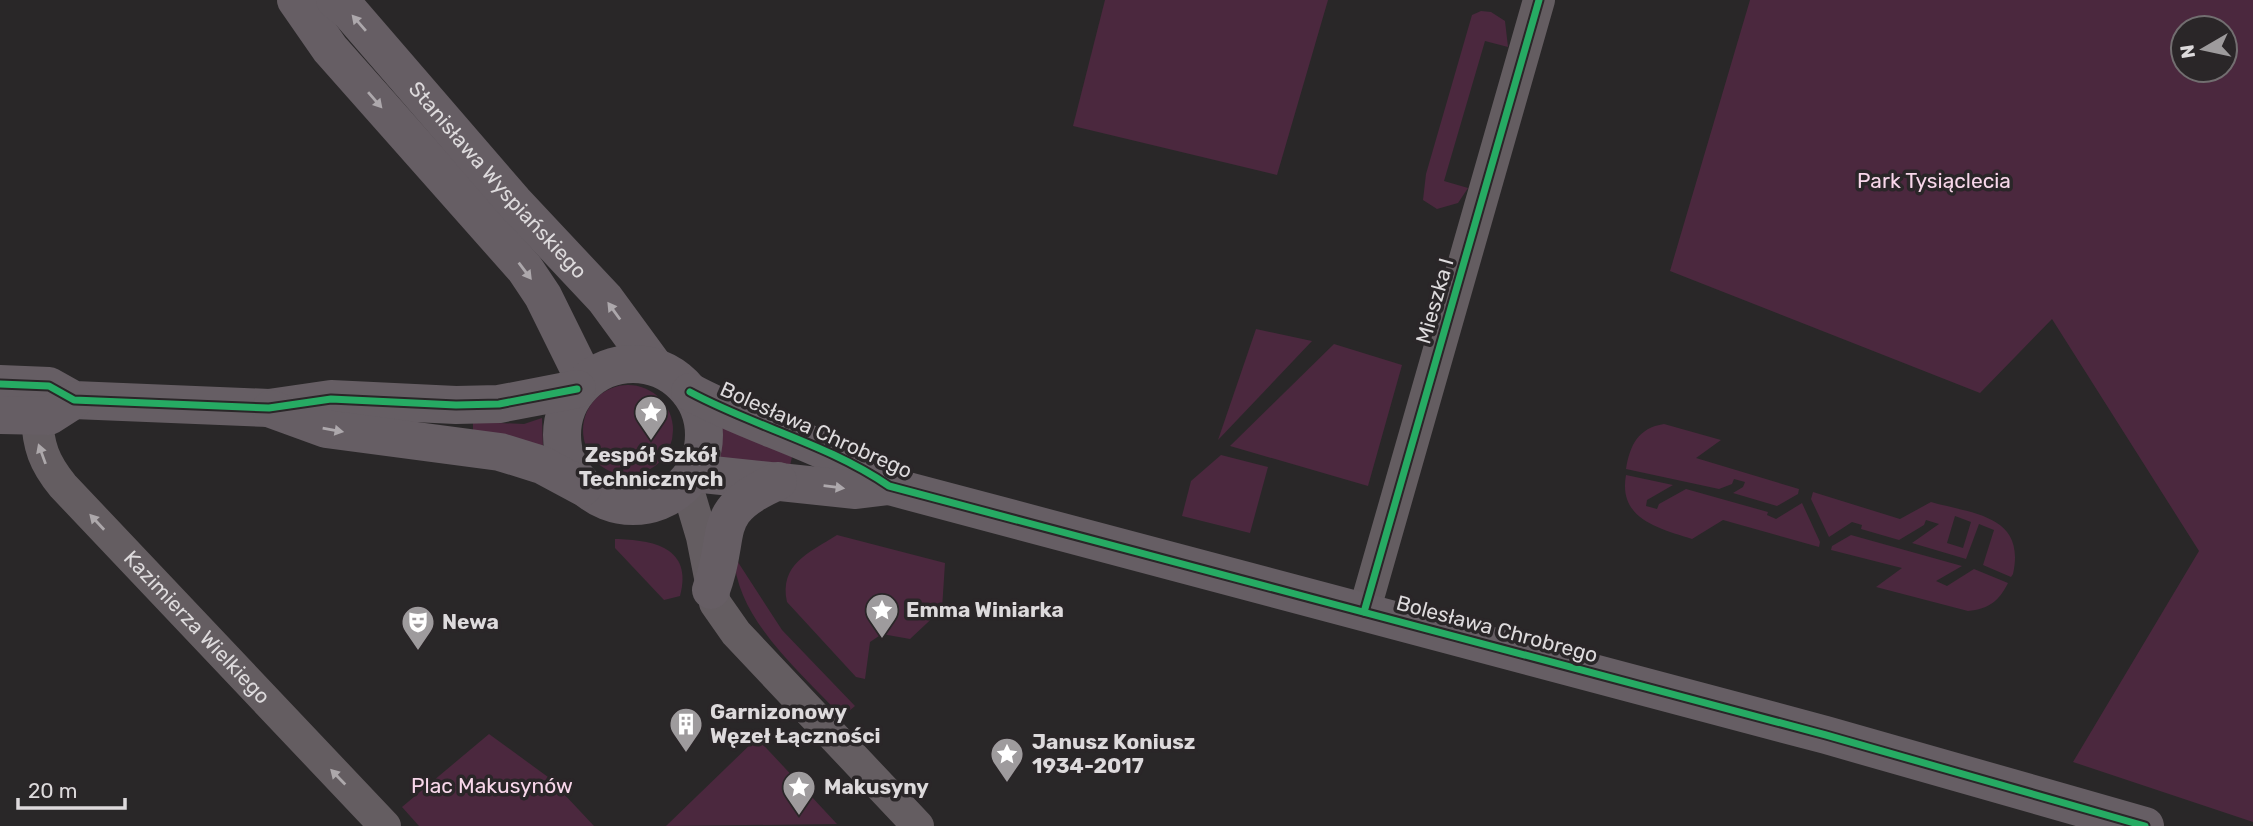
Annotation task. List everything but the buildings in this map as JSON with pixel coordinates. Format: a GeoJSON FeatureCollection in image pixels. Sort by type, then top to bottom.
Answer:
{"type":"FeatureCollection","features":[{"type":"Feature","properties":{"kind":"street","name":"Stanisława Wyspiańskiego"},"geometry":{"type":"LineString","coordinates":[[296,0],[330,49],[525,269],[542,296],[581,385]]}},
{"type":"Feature","properties":{"kind":"street","name":"Stanisława Wyspiańskiego"},"geometry":{"type":"LineString","coordinates":[[335,0],[350,12],[514,202],[605,299],[654,366]]}},
{"type":"Feature","properties":{"kind":"street","name":"Mieszka I"},"geometry":{"type":"LineString","coordinates":[[1364,611],[1539,0]]}},
{"type":"Feature","properties":{"kind":"street"},"geometry":{"type":"LineString","coordinates":[[0,384],[49,386],[74,400],[269,408],[331,399],[499,404],[581,385],[606,368],[630,363],[654,366],[680,381],[690,392],[700,411],[704,432],[702,454],[689,478],[668,497],[636,506],[602,500],[542,465],[500,453],[326,429],[269,408]]}},
{"type":"Feature","properties":{"kind":"street"},"geometry":{"type":"LineString","coordinates":[[581,385],[564,418],[562,450],[570,470],[583,487]]}},
{"type":"Feature","properties":{"kind":"street","name":"Bolesława Chrobrego"},"geometry":{"type":"LineString","coordinates":[[690,392],[718,408],[860,466],[889,486],[1834,737],[2145,826]]}},
{"type":"Feature","properties":{"kind":"street"},"geometry":{"type":"LineString","coordinates":[[0,415],[49,416],[74,400]]}},
{"type":"Feature","properties":{"kind":"street","name":"Kazimierza Wielkiego"},"geometry":{"type":"LineString","coordinates":[[37,416],[38,443],[46,466],[385,826]]}},
{"type":"Feature","properties":{"kind":"street"},"geometry":{"type":"LineString","coordinates":[[689,478],[715,603],[736,633],[918,826]]}},
{"type":"Feature","properties":{"kind":"street","name":"Bolesława Chrobrego"},"geometry":{"type":"LineString","coordinates":[[689,478],[778,481],[856,490],[889,486]]}},
{"type":"Feature","properties":{"kind":"street"},"geometry":{"type":"LineString","coordinates":[[711,590],[722,532],[733,510],[749,494],[778,481]]}},
{"type":"Feature","properties":{"kind":"green space"},"geometry":{"type":"Polygon","coordinates":[[[1105,0],[1328,0],[1277,175],[1073,126],[1105,0]]]}},
{"type":"Feature","properties":{"kind":"green space","name":"Park Tysiąclecia"},"geometry":{"type":"Polygon","coordinates":[[[1750,0],[2253,0],[2253,822],[2073,762],[2199,551],[2052,319],[1980,393],[1670,271],[1750,0]]]}},
{"type":"Feature","properties":{"kind":"green space"},"geometry":{"type":"Polygon","coordinates":[[[1481,11],[1491,12],[1505,21],[1508,47],[1485,41],[1444,181],[1468,188],[1458,203],[1437,209],[1423,200],[1426,174],[1472,15],[1481,11]]]}},
{"type":"Feature","properties":{"kind":"green space"},"geometry":{"type":"Polygon","coordinates":[[[1256,329],[1312,341],[1218,440],[1256,329]]]}},
{"type":"Feature","properties":{"kind":"green space"},"geometry":{"type":"Polygon","coordinates":[[[1334,344],[1402,365],[1368,486],[1230,446],[1334,344]]]}},
{"type":"Feature","properties":{"kind":"green space"},"geometry":{"type":"Polygon","coordinates":[[[628,385],[645,388],[660,398],[670,413],[673,430],[670,447],[660,462],[645,472],[628,475],[611,472],[596,462],[586,447],[583,430],[586,413],[596,398],[611,388],[628,385]]]}},
{"type":"Feature","properties":{"kind":"green space"},"geometry":{"type":"Polygon","coordinates":[[[542,418],[543,448],[473,433],[473,422],[524,424],[542,418]]]}},
{"type":"Feature","properties":{"kind":"green space"},"geometry":{"type":"Polygon","coordinates":[[[714,422],[792,457],[790,466],[716,467],[714,422]]]}},
{"type":"Feature","properties":{"kind":"green space"},"geometry":{"type":"Polygon","coordinates":[[[1664,424],[1721,440],[1696,458],[1799,489],[1798,494],[1777,506],[1733,493],[1743,487],[1745,482],[1734,479],[1732,484],[1719,489],[1626,469],[1637,439],[1648,429],[1664,424]]]}},
{"type":"Feature","properties":{"kind":"green space"},"geometry":{"type":"Polygon","coordinates":[[[1221,455],[1268,467],[1250,533],[1182,516],[1191,481],[1221,455]]]}},
{"type":"Feature","properties":{"kind":"green space"},"geometry":{"type":"Polygon","coordinates":[[[1626,475],[1673,485],[1647,500],[1646,506],[1657,509],[1659,504],[1686,489],[1768,512],[1767,515],[1776,519],[1802,503],[1820,542],[1819,547],[1723,520],[1692,539],[1666,531],[1634,512],[1625,490],[1626,475]]]}},
{"type":"Feature","properties":{"kind":"green space"},"geometry":{"type":"Polygon","coordinates":[[[1813,492],[1900,519],[1931,502],[1979,514],[2004,528],[2012,540],[2015,554],[2013,574],[2011,577],[1983,565],[1994,530],[1979,524],[1966,559],[1912,543],[1939,524],[1926,520],[1924,525],[1899,540],[1861,529],[1862,525],[1852,522],[1829,537],[1811,499],[1813,492]],[[1955,516],[1947,543],[1963,548],[1971,522],[1955,516]]]}},
{"type":"Feature","properties":{"kind":"green space"},"geometry":{"type":"Polygon","coordinates":[[[837,535],[945,563],[942,609],[910,639],[882,634],[870,642],[865,679],[856,677],[787,602],[787,578],[792,569],[807,554],[837,535]]]}},
{"type":"Feature","properties":{"kind":"green space"},"geometry":{"type":"Polygon","coordinates":[[[1851,535],[1962,566],[1936,581],[1947,586],[1974,569],[2008,583],[1993,603],[1968,611],[1876,587],[1902,568],[1831,550],[1832,546],[1851,535]]]}},
{"type":"Feature","properties":{"kind":"green space"},"geometry":{"type":"Polygon","coordinates":[[[615,539],[643,541],[667,550],[675,557],[681,567],[680,596],[664,600],[615,548],[615,539]]]}},
{"type":"Feature","properties":{"kind":"green space"},"geometry":{"type":"Polygon","coordinates":[[[734,556],[782,630],[855,706],[842,717],[791,664],[759,623],[746,602],[734,556]]]}},
{"type":"Feature","properties":{"kind":"green space","name":"Plac Makusynów"},"geometry":{"type":"Polygon","coordinates":[[[489,734],[548,777],[594,826],[419,826],[402,807],[489,734]]]}},
{"type":"Feature","properties":{"kind":"green space"},"geometry":{"type":"Polygon","coordinates":[[[757,738],[837,824],[666,826],[757,738]]]}},
{"type":"Feature","properties":{"kind":"cycle path"},"geometry":{"type":"LineString","coordinates":[[1364,612],[1539,0]]}},
{"type":"Feature","properties":{"kind":"cycle path"},"geometry":{"type":"LineString","coordinates":[[0,384],[49,386],[74,400],[269,408],[331,399],[456,405],[499,404],[577,389]]}},
{"type":"Feature","properties":{"kind":"cycle path"},"geometry":{"type":"LineString","coordinates":[[690,392],[816,447],[866,471],[889,486],[1826,735],[2145,826]]}},
{"type":"Feature","properties":{"kind":"place","name":"Zespół Szkół Technicznych"},"geometry":{"type":"Point","coordinates":[651,442]}},
{"type":"Feature","properties":{"kind":"place","name":"Emma Winiarka"},"geometry":{"type":"Point","coordinates":[882,640]}},
{"type":"Feature","properties":{"kind":"place","name":"Newa"},"geometry":{"type":"Point","coordinates":[418,652]}},
{"type":"Feature","properties":{"kind":"place","name":"Garnizonowy Węzeł Łączności"},"geometry":{"type":"Point","coordinates":[686,754]}},
{"type":"Feature","properties":{"kind":"place","name":"Janusz Koniusz 1934-2017"},"geometry":{"type":"Point","coordinates":[1007,784]}},
{"type":"Feature","properties":{"kind":"place","name":"Makusyny"},"geometry":{"type":"Point","coordinates":[799,817]}}]}
